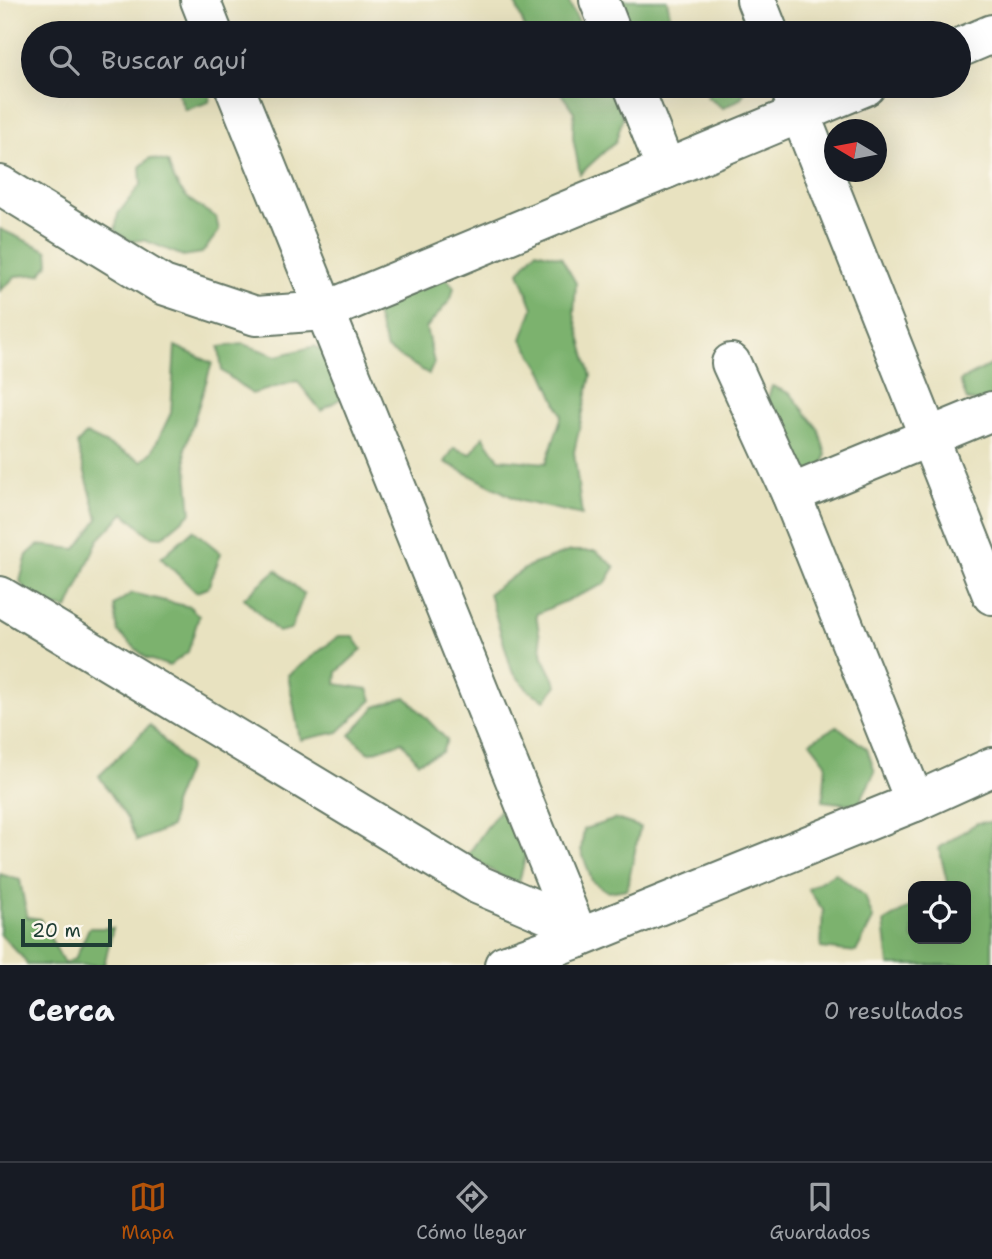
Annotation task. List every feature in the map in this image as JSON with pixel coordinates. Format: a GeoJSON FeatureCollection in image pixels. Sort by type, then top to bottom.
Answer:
{"type":"FeatureCollection","features":[{"type":"Feature","properties":{"kind":"street"},"geometry":{"type":"LineString","coordinates":[[200,0],[209,21]]}},
{"type":"Feature","properties":{"kind":"street"},"geometry":{"type":"LineString","coordinates":[[598,0],[607,21]]}},
{"type":"Feature","properties":{"kind":"street"},"geometry":{"type":"LineString","coordinates":[[757,0],[765,21]]}},
{"type":"Feature","properties":{"kind":"street"},"geometry":{"type":"LineString","coordinates":[[971,43],[992,34]]}},
{"type":"Feature","properties":{"kind":"street"},"geometry":{"type":"LineString","coordinates":[[239,98],[577,932]]}},
{"type":"Feature","properties":{"kind":"street"},"geometry":{"type":"LineString","coordinates":[[638,98],[666,169]]}},
{"type":"Feature","properties":{"kind":"street"},"geometry":{"type":"LineString","coordinates":[[0,185],[163,285],[256,316],[324,310],[666,169],[794,100],[992,595]]}},
{"type":"Feature","properties":{"kind":"street"},"geometry":{"type":"LineString","coordinates":[[730,363],[791,494],[915,802]]}},
{"type":"Feature","properties":{"kind":"street"},"geometry":{"type":"LineString","coordinates":[[791,494],[992,411]]}},
{"type":"Feature","properties":{"kind":"street"},"geometry":{"type":"LineString","coordinates":[[0,596],[479,885],[577,932]]}},
{"type":"Feature","properties":{"kind":"street"},"geometry":{"type":"LineString","coordinates":[[504,965],[577,932],[915,802],[992,767]]}},
{"type":"Feature","properties":{"kind":"green space"},"geometry":{"type":"Polygon","coordinates":[[[514,0],[568,0],[578,21],[522,21],[514,0]]]}},
{"type":"Feature","properties":{"kind":"green space"},"geometry":{"type":"Polygon","coordinates":[[[614,0],[667,0],[670,15],[666,21],[622,19],[614,0]]]}},
{"type":"Feature","properties":{"kind":"green space"},"geometry":{"type":"Polygon","coordinates":[[[180,98],[210,98],[209,102],[185,110],[180,98]]]}},
{"type":"Feature","properties":{"kind":"green space"},"geometry":{"type":"Polygon","coordinates":[[[564,98],[614,98],[623,117],[616,141],[580,174],[573,138],[574,112],[564,98]]]}},
{"type":"Feature","properties":{"kind":"green space"},"geometry":{"type":"Polygon","coordinates":[[[708,98],[741,98],[740,99],[723,108],[708,98]]]}},
{"type":"Feature","properties":{"kind":"green space"},"geometry":{"type":"Polygon","coordinates":[[[150,158],[168,162],[175,181],[185,195],[216,217],[219,231],[202,253],[183,256],[144,240],[130,241],[115,231],[118,214],[141,184],[140,167],[150,158]]]}},
{"type":"Feature","properties":{"kind":"green space"},"geometry":{"type":"Polygon","coordinates":[[[0,229],[48,251],[49,263],[41,274],[16,276],[0,291],[0,229]]]}},
{"type":"Feature","properties":{"kind":"green space"},"geometry":{"type":"Polygon","coordinates":[[[536,251],[561,257],[576,283],[574,314],[591,376],[574,452],[582,515],[520,501],[445,462],[454,448],[471,454],[483,436],[499,459],[546,463],[562,415],[543,372],[522,339],[533,308],[519,272],[536,251]]]}},
{"type":"Feature","properties":{"kind":"green space"},"geometry":{"type":"Polygon","coordinates":[[[397,277],[445,277],[454,287],[451,299],[426,328],[434,363],[429,374],[387,349],[375,312],[397,277]]]}},
{"type":"Feature","properties":{"kind":"green space"},"geometry":{"type":"Polygon","coordinates":[[[243,344],[277,356],[315,346],[337,361],[341,398],[321,411],[297,381],[252,394],[222,371],[219,347],[243,344]]]}},
{"type":"Feature","properties":{"kind":"green space"},"geometry":{"type":"Polygon","coordinates":[[[175,346],[212,363],[185,449],[191,513],[162,537],[150,536],[124,513],[98,540],[68,609],[33,603],[20,581],[27,555],[38,545],[76,549],[98,519],[77,444],[86,434],[142,461],[152,452],[171,413],[175,346]]]}},
{"type":"Feature","properties":{"kind":"green space"},"geometry":{"type":"Polygon","coordinates":[[[992,364],[992,403],[967,400],[960,381],[992,364]]]}},
{"type":"Feature","properties":{"kind":"green space"},"geometry":{"type":"Polygon","coordinates":[[[772,386],[791,394],[819,430],[826,455],[819,480],[801,480],[762,414],[772,386]]]}},
{"type":"Feature","properties":{"kind":"green space"},"geometry":{"type":"Polygon","coordinates":[[[193,530],[221,553],[208,588],[196,592],[161,558],[193,530]]]}},
{"type":"Feature","properties":{"kind":"green space"},"geometry":{"type":"Polygon","coordinates":[[[570,551],[596,551],[615,567],[605,584],[536,614],[543,657],[557,685],[545,700],[529,691],[512,671],[489,593],[529,566],[570,551]]]}},
{"type":"Feature","properties":{"kind":"green space"},"geometry":{"type":"Polygon","coordinates":[[[276,570],[304,594],[291,629],[278,632],[244,598],[276,570]]]}},
{"type":"Feature","properties":{"kind":"green space"},"geometry":{"type":"Polygon","coordinates":[[[132,593],[190,607],[199,616],[188,652],[169,666],[146,658],[118,632],[114,605],[132,593]]]}},
{"type":"Feature","properties":{"kind":"green space"},"geometry":{"type":"Polygon","coordinates":[[[339,636],[353,636],[362,649],[337,672],[336,684],[368,689],[372,700],[338,732],[300,740],[288,675],[339,636]]]}},
{"type":"Feature","properties":{"kind":"green space"},"geometry":{"type":"Polygon","coordinates":[[[406,697],[447,740],[442,752],[418,762],[402,742],[369,753],[350,735],[375,707],[406,697]]]}},
{"type":"Feature","properties":{"kind":"green space"},"geometry":{"type":"Polygon","coordinates":[[[150,725],[188,767],[173,804],[171,827],[137,841],[128,820],[99,776],[150,725]]]}},
{"type":"Feature","properties":{"kind":"green space"},"geometry":{"type":"Polygon","coordinates":[[[837,726],[867,749],[875,772],[858,805],[823,801],[826,763],[810,742],[837,726]]]}},
{"type":"Feature","properties":{"kind":"green space"},"geometry":{"type":"Polygon","coordinates":[[[509,796],[528,847],[518,886],[467,856],[509,796]]]}},
{"type":"Feature","properties":{"kind":"green space"},"geometry":{"type":"Polygon","coordinates":[[[616,819],[640,827],[627,889],[608,892],[592,881],[581,850],[584,829],[616,819]]]}},
{"type":"Feature","properties":{"kind":"green space"},"geometry":{"type":"Polygon","coordinates":[[[992,822],[992,965],[889,965],[884,922],[908,908],[908,944],[971,944],[971,881],[947,881],[939,848],[977,823],[992,822]]]}},
{"type":"Feature","properties":{"kind":"green space"},"geometry":{"type":"Polygon","coordinates":[[[835,873],[865,896],[873,919],[856,952],[821,948],[823,910],[808,889],[835,873]]]}},
{"type":"Feature","properties":{"kind":"green space"},"geometry":{"type":"Polygon","coordinates":[[[0,874],[20,880],[27,917],[40,919],[64,963],[75,959],[89,928],[113,928],[104,965],[27,965],[0,934],[0,874]]]}}]}
